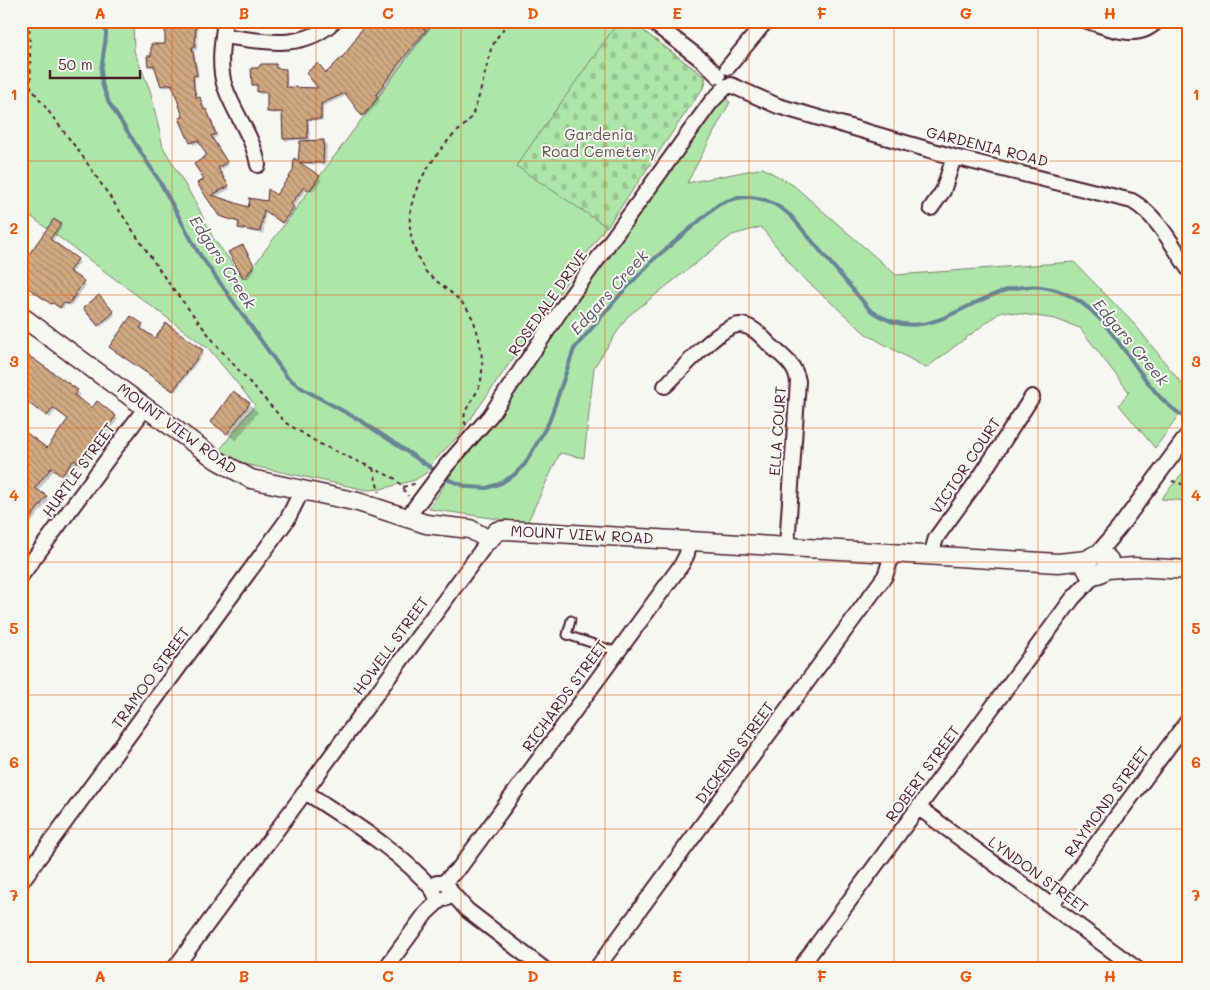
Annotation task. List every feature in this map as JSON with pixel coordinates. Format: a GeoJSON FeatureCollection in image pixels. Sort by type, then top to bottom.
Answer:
{"type":"FeatureCollection","features":[{"type":"Feature","properties":{"kind":"street"},"geometry":{"type":"LineString","coordinates":[[225,21],[221,61],[225,86],[250,135],[258,165]]}},
{"type":"Feature","properties":{"kind":"street"},"geometry":{"type":"LineString","coordinates":[[223,36],[284,43],[311,37],[334,21]]}},
{"type":"Feature","properties":{"kind":"street","name":"GARDENIA ROAD"},"geometry":{"type":"LineString","coordinates":[[651,21],[748,93],[778,106],[954,156],[1132,201],[1154,218],[1189,270]]}},
{"type":"Feature","properties":{"kind":"street","name":"ROSEDALE DRIVE"},"geometry":{"type":"LineString","coordinates":[[407,518],[446,466],[490,416],[558,314],[711,102],[743,52],[766,21]]}},
{"type":"Feature","properties":{"kind":"street"},"geometry":{"type":"LineString","coordinates":[[1087,21],[1125,32],[1136,33],[1145,31],[1157,21]]}},
{"type":"Feature","properties":{"kind":"street"},"geometry":{"type":"LineString","coordinates":[[932,208],[943,191],[954,156]]}},
{"type":"Feature","properties":{"kind":"street","name":"MOUNT VIEW ROAD"},"geometry":{"type":"LineString","coordinates":[[21,316],[234,471],[251,479],[378,508],[426,524],[470,529],[490,540],[497,531],[506,530],[1189,570]]}},
{"type":"Feature","properties":{"kind":"street","name":"ELLA COURT"},"geometry":{"type":"LineString","coordinates":[[665,386],[721,333],[733,325],[742,325],[756,332],[795,369],[798,380],[787,546]]}},
{"type":"Feature","properties":{"kind":"street","name":"VICTOR COURT"},"geometry":{"type":"LineString","coordinates":[[931,555],[936,538],[978,480],[1032,396]]}},
{"type":"Feature","properties":{"kind":"street","name":"HURTLE STREET"},"geometry":{"type":"LineString","coordinates":[[21,576],[146,407]]}},
{"type":"Feature","properties":{"kind":"street","name":"ROBERT STREET"},"geometry":{"type":"LineString","coordinates":[[798,969],[1073,598],[1119,528],[1189,433]]}},
{"type":"Feature","properties":{"kind":"street","name":"TRAMOO STREET"},"geometry":{"type":"LineString","coordinates":[[21,882],[287,520],[302,490]]}},
{"type":"Feature","properties":{"kind":"street","name":"HOWELL STREET"},"geometry":{"type":"LineString","coordinates":[[174,969],[295,805],[310,791],[320,771],[490,540]]}},
{"type":"Feature","properties":{"kind":"street","name":"RICHARDS STREET"},"geometry":{"type":"LineString","coordinates":[[385,969],[686,559],[689,541]]}},
{"type":"Feature","properties":{"kind":"street","name":"DICKENS STREET"},"geometry":{"type":"LineString","coordinates":[[596,969],[885,576],[893,553]]}},
{"type":"Feature","properties":{"kind":"street","name":"RAYMOND STREET"},"geometry":{"type":"LineString","coordinates":[[1051,905],[1189,719]]}},
{"type":"Feature","properties":{"kind":"street"},"geometry":{"type":"LineString","coordinates":[[310,791],[544,969]]}},
{"type":"Feature","properties":{"kind":"street","name":"LYNDON STREET"},"geometry":{"type":"LineString","coordinates":[[919,808],[1137,969]]}},
{"type":"Feature","properties":{"kind":"lane"},"geometry":{"type":"LineString","coordinates":[[571,620],[568,635],[618,652]]}},
{"type":"Feature","properties":{"kind":"path"},"geometry":{"type":"LineString","coordinates":[[29,21],[30,84],[106,190],[167,281],[253,388],[293,428],[320,444],[396,479],[403,487]]}},
{"type":"Feature","properties":{"kind":"path"},"geometry":{"type":"LineString","coordinates":[[463,430],[466,426],[463,419],[465,413],[479,388],[482,378],[482,352],[470,312],[426,272],[421,265],[416,251],[409,212],[420,180],[446,143],[470,118],[496,39],[509,21]]}},
{"type":"Feature","properties":{"kind":"path"},"geometry":{"type":"LineString","coordinates":[[21,82],[30,84]]}},
{"type":"Feature","properties":{"kind":"path"},"geometry":{"type":"LineString","coordinates":[[373,468],[379,493],[378,508]]}},
{"type":"Feature","properties":{"kind":"path"},"geometry":{"type":"LineString","coordinates":[[1172,481],[1189,486]]}},
{"type":"Feature","properties":{"kind":"green space"},"geometry":{"type":"Polygon","coordinates":[[[21,21],[133,21],[134,51],[150,90],[163,147],[198,207],[213,238],[244,279],[434,21],[630,21],[705,77],[705,85],[460,434],[432,463],[426,473],[415,480],[381,489],[367,490],[239,463],[218,452],[255,405],[209,349],[21,209],[21,121],[27,112],[21,107],[21,21]]]}},
{"type":"Feature","properties":{"kind":"green space","name":"Gardenia Road Cemetery"},"geometry":{"type":"Polygon","coordinates":[[[619,21],[630,21],[705,77],[705,85],[607,227],[516,166],[619,21]]]}},
{"type":"Feature","properties":{"kind":"green space"},"geometry":{"type":"Polygon","coordinates":[[[721,95],[730,102],[687,183],[763,168],[793,185],[896,275],[1074,262],[1136,326],[1189,393],[1189,402],[1155,448],[1119,405],[1129,392],[1080,328],[1055,319],[1002,311],[926,368],[866,334],[797,272],[761,227],[732,235],[627,317],[594,367],[584,458],[560,453],[527,523],[429,509],[455,468],[484,433],[544,343],[721,95]]]}},
{"type":"Feature","properties":{"kind":"green space"},"geometry":{"type":"Polygon","coordinates":[[[1189,465],[1189,501],[1161,499],[1189,465]]]}},
{"type":"Feature","properties":{"kind":"building"},"geometry":{"type":"Polygon","coordinates":[[[165,21],[196,21],[195,47],[192,47],[197,75],[193,76],[194,89],[197,98],[200,97],[204,110],[206,109],[209,115],[216,134],[211,136],[227,162],[218,168],[229,186],[212,195],[248,207],[250,200],[248,198],[267,201],[268,189],[276,195],[293,171],[294,158],[298,161],[300,141],[324,140],[323,163],[299,162],[320,176],[309,191],[304,187],[291,204],[294,207],[282,223],[264,210],[260,232],[238,228],[239,222],[219,216],[197,183],[204,179],[194,164],[206,156],[206,154],[198,140],[190,143],[179,118],[183,117],[172,84],[161,86],[154,65],[148,66],[147,56],[151,56],[151,44],[165,44],[165,21]]]}},
{"type":"Feature","properties":{"kind":"building"},"geometry":{"type":"Polygon","coordinates":[[[367,21],[412,21],[426,30],[397,66],[376,95],[378,97],[362,116],[345,93],[321,104],[321,119],[307,119],[308,138],[283,139],[282,112],[267,112],[267,92],[257,92],[257,85],[252,85],[251,68],[258,68],[261,64],[276,64],[276,68],[286,69],[286,87],[318,88],[306,73],[318,63],[326,73],[346,53],[367,21]]]}},
{"type":"Feature","properties":{"kind":"building"},"geometry":{"type":"Polygon","coordinates":[[[54,219],[61,224],[50,239],[78,259],[69,271],[84,281],[69,304],[63,303],[60,308],[21,283],[27,274],[21,271],[21,253],[27,257],[54,219]]]}},
{"type":"Feature","properties":{"kind":"building"},"geometry":{"type":"Polygon","coordinates":[[[243,245],[254,265],[244,279],[228,252],[243,245]]]}},
{"type":"Feature","properties":{"kind":"building"},"geometry":{"type":"Polygon","coordinates":[[[99,295],[114,312],[98,326],[83,308],[99,295]]]}},
{"type":"Feature","properties":{"kind":"building"},"geometry":{"type":"Polygon","coordinates":[[[131,316],[143,324],[140,328],[155,338],[166,323],[203,350],[173,391],[109,347],[131,316]]]}},
{"type":"Feature","properties":{"kind":"building"},"geometry":{"type":"Polygon","coordinates":[[[29,356],[78,390],[74,395],[92,408],[97,401],[116,416],[80,464],[74,460],[61,476],[51,468],[35,488],[47,496],[21,531],[21,429],[47,448],[68,419],[53,408],[47,416],[21,398],[21,367],[29,356]]]}},
{"type":"Feature","properties":{"kind":"building"},"geometry":{"type":"Polygon","coordinates":[[[233,391],[250,403],[227,434],[211,422],[233,391]]]}},
{"type":"Feature","properties":{"kind":"waterway","name":"Edgars Creek"},"geometry":{"type":"LineString","coordinates":[[106,21],[101,71],[102,84],[109,103],[160,182],[198,252],[287,377],[303,389],[363,422],[449,480],[468,487],[487,488],[501,483],[514,475],[525,464],[549,422],[574,349],[619,296],[653,260],[718,205],[747,197],[765,200],[791,216],[870,310],[895,322],[918,324],[940,319],[1007,290],[1032,286],[1059,291],[1075,299],[1090,309],[1103,322],[1160,397],[1189,421]]}}]}
